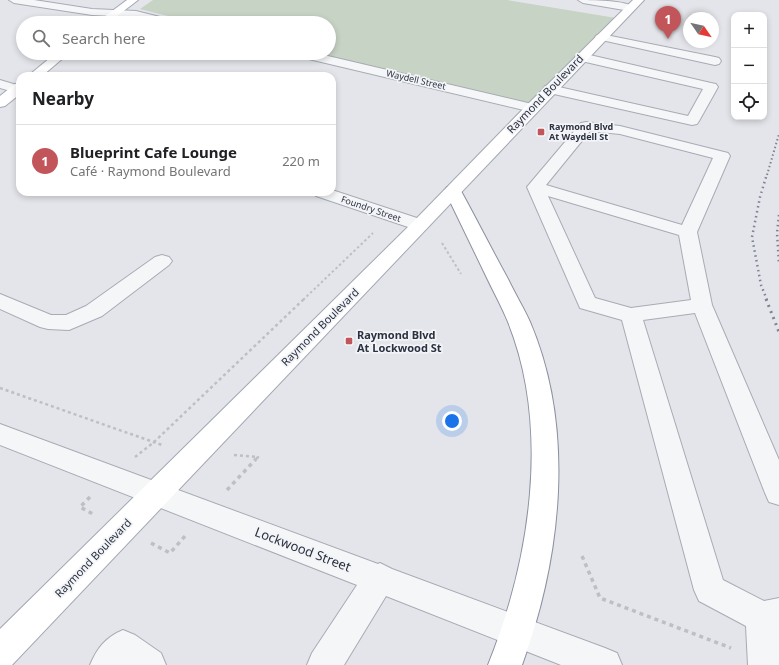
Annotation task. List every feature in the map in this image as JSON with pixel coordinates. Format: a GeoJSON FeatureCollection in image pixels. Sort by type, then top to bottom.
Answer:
{"type":"FeatureCollection","features":[{"type":"Feature","properties":{"kind":"main road"},"geometry":{"type":"LineString","coordinates":[[110,16],[133,0]]}},
{"type":"Feature","properties":{"kind":"main road","name":"Raymond Boulevard"},"geometry":{"type":"LineString","coordinates":[[0,653],[420,225],[581,57],[635,4]]}},
{"type":"Feature","properties":{"kind":"main road"},"geometry":{"type":"LineString","coordinates":[[39,72],[54,60]]}},
{"type":"Feature","properties":{"kind":"main road"},"geometry":{"type":"LineString","coordinates":[[0,103],[16,91]]}},
{"type":"Feature","properties":{"kind":"main road"},"geometry":{"type":"LineString","coordinates":[[453,191],[519,322],[529,352],[538,388],[543,428],[545,475],[541,523],[532,576],[518,631],[505,665]]}},
{"type":"Feature","properties":{"kind":"street"},"geometry":{"type":"LineString","coordinates":[[14,0],[92,12],[136,14],[144,16]]}},
{"type":"Feature","properties":{"kind":"street"},"geometry":{"type":"LineString","coordinates":[[583,0],[635,4]]}},
{"type":"Feature","properties":{"kind":"street"},"geometry":{"type":"LineString","coordinates":[[602,37],[715,60]]}},
{"type":"Feature","properties":{"kind":"street"},"geometry":{"type":"LineString","coordinates":[[550,89],[692,121],[712,87],[581,57]]}},
{"type":"Feature","properties":{"kind":"street","name":"Waydell Street"},"geometry":{"type":"LineString","coordinates":[[330,60],[532,108]]}},
{"type":"Feature","properties":{"kind":"street"},"geometry":{"type":"LineString","coordinates":[[0,84],[16,88]]}},
{"type":"Feature","properties":{"kind":"street"},"geometry":{"type":"LineString","coordinates":[[535,187],[586,126],[620,130],[722,156],[688,232],[702,305],[779,493]]}},
{"type":"Feature","properties":{"kind":"street"},"geometry":{"type":"LineString","coordinates":[[535,187],[688,232]]}},
{"type":"Feature","properties":{"kind":"street"},"geometry":{"type":"LineString","coordinates":[[535,187],[588,303],[631,316],[702,305]]}},
{"type":"Feature","properties":{"kind":"street","name":"Foundry Street"},"geometry":{"type":"LineString","coordinates":[[334,196],[420,225]]}},
{"type":"Feature","properties":{"kind":"street"},"geometry":{"type":"LineString","coordinates":[[0,301],[48,322],[69,323],[94,311],[162,261]]}},
{"type":"Feature","properties":{"kind":"street"},"geometry":{"type":"LineString","coordinates":[[631,316],[710,590],[770,615],[765,663]]}},
{"type":"Feature","properties":{"kind":"street","name":"Lockwood Street"},"geometry":{"type":"LineString","coordinates":[[0,434],[605,665]]}},
{"type":"Feature","properties":{"kind":"street"},"geometry":{"type":"LineString","coordinates":[[324,665],[380,578]]}},
{"type":"Feature","properties":{"kind":"street"},"geometry":{"type":"LineString","coordinates":[[107,665],[123,647],[146,664]]}},
{"type":"Feature","properties":{"kind":"path"},"geometry":{"type":"LineString","coordinates":[[0,388],[153,443],[391,216]]}},
{"type":"Feature","properties":{"kind":"path"},"geometry":{"type":"LineString","coordinates":[[442,243],[461,274]]}},
{"type":"Feature","properties":{"kind":"path"},"geometry":{"type":"LineString","coordinates":[[582,556],[600,598],[765,663]]}},
{"type":"Feature","properties":{"kind":"green space"},"geometry":{"type":"Polygon","coordinates":[[[153,0],[507,0],[622,19],[528,108],[336,59],[336,16],[168,16],[140,9],[153,0]]]}},
{"type":"Feature","properties":{"kind":"railway"},"geometry":{"type":"LineString","coordinates":[[767,175],[779,134]]}},
{"type":"Feature","properties":{"kind":"railway"},"geometry":{"type":"LineString","coordinates":[[767,174],[760,197],[752,237],[761,285],[767,300]]}},
{"type":"Feature","properties":{"kind":"railway"},"geometry":{"type":"LineString","coordinates":[[779,215],[777,233],[779,264]]}},
{"type":"Feature","properties":{"kind":"railway"},"geometry":{"type":"LineString","coordinates":[[766,299],[779,332]]}},
{"type":"Feature","properties":{"kind":"place","name":"Blueprint Cafe Lounge"},"geometry":{"type":"Point","coordinates":[668,39]}},
{"type":"Feature","properties":{"kind":"place","name":"Raymond Blvd At Waydell St"},"geometry":{"type":"Point","coordinates":[541,132]}},
{"type":"Feature","properties":{"kind":"place","name":"Raymond Blvd At Lockwood St"},"geometry":{"type":"Point","coordinates":[349,341]}}]}
